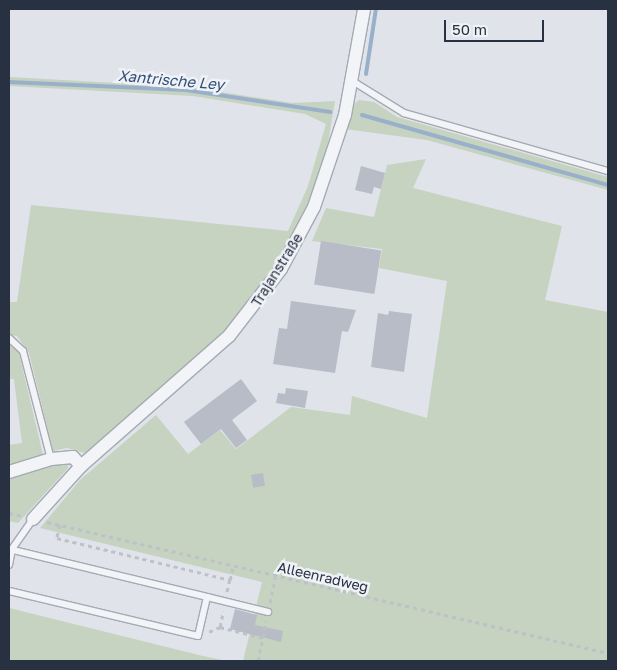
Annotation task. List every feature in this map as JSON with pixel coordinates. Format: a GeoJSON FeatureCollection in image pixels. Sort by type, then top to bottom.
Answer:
{"type":"FeatureCollection","features":[{"type":"Feature","properties":{"kind":"street","name":"Trajanstraße"},"geometry":{"type":"LineString","coordinates":[[33,519],[81,466],[187,378],[256,305],[314,207],[354,82],[364,9]]}},
{"type":"Feature","properties":{"kind":"street"},"geometry":{"type":"LineString","coordinates":[[9,472],[51,459],[73,457],[81,466]]}},
{"type":"Feature","properties":{"kind":"lane"},"geometry":{"type":"LineString","coordinates":[[354,82],[404,113],[608,171]]}},
{"type":"Feature","properties":{"kind":"lane"},"geometry":{"type":"LineString","coordinates":[[9,338],[23,352],[51,459]]}},
{"type":"Feature","properties":{"kind":"lane"},"geometry":{"type":"LineString","coordinates":[[9,565],[11,549],[33,519]]}},
{"type":"Feature","properties":{"kind":"lane"},"geometry":{"type":"LineString","coordinates":[[11,549],[268,612]]}},
{"type":"Feature","properties":{"kind":"lane"},"geometry":{"type":"LineString","coordinates":[[9,591],[198,636],[207,597]]}},
{"type":"Feature","properties":{"kind":"path","name":"Alleenradweg"},"geometry":{"type":"LineString","coordinates":[[33,519],[608,653]]}},
{"type":"Feature","properties":{"kind":"path"},"geometry":{"type":"LineString","coordinates":[[60,525],[57,538],[230,580]]}},
{"type":"Feature","properties":{"kind":"path"},"geometry":{"type":"LineString","coordinates":[[220,626],[233,566]]}},
{"type":"Feature","properties":{"kind":"path"},"geometry":{"type":"LineString","coordinates":[[274,584],[275,576]]}},
{"type":"Feature","properties":{"kind":"path"},"geometry":{"type":"LineString","coordinates":[[198,636],[220,626],[263,638]]}},
{"type":"Feature","properties":{"kind":"green space"},"geometry":{"type":"Polygon","coordinates":[[[9,77],[189,87],[292,103],[335,101],[325,160],[291,244],[230,330],[88,454],[67,448],[53,451],[29,353],[17,336],[9,335],[9,302],[17,302],[31,205],[288,231],[308,186],[326,124],[305,114],[193,96],[9,86],[9,77]]]}},
{"type":"Feature","properties":{"kind":"green space"},"geometry":{"type":"Polygon","coordinates":[[[359,100],[374,102],[397,117],[608,177],[608,190],[427,140],[345,129],[351,107],[359,100]]]}},
{"type":"Feature","properties":{"kind":"green space"},"geometry":{"type":"Polygon","coordinates":[[[426,159],[413,188],[562,226],[545,300],[608,312],[608,661],[243,661],[262,582],[40,528],[80,480],[156,415],[188,454],[220,430],[236,449],[291,407],[350,415],[352,396],[427,418],[447,281],[379,268],[382,249],[312,241],[326,208],[374,217],[387,165],[426,159]]]}},
{"type":"Feature","properties":{"kind":"green space"},"geometry":{"type":"Polygon","coordinates":[[[9,342],[19,353],[43,455],[9,467],[9,445],[22,443],[14,379],[9,379],[9,342]]]}},
{"type":"Feature","properties":{"kind":"green space"},"geometry":{"type":"Polygon","coordinates":[[[67,462],[68,468],[18,523],[9,521],[9,477],[67,462]]]}},
{"type":"Feature","properties":{"kind":"green space"},"geometry":{"type":"Polygon","coordinates":[[[9,608],[203,656],[227,661],[9,661],[9,608]]]}},
{"type":"Feature","properties":{"kind":"building"},"geometry":{"type":"Polygon","coordinates":[[[361,166],[385,173],[381,189],[374,187],[372,194],[355,190],[361,166]]]}},
{"type":"Feature","properties":{"kind":"building"},"geometry":{"type":"Polygon","coordinates":[[[321,241],[381,251],[374,294],[314,284],[321,241]]]}},
{"type":"Feature","properties":{"kind":"building"},"geometry":{"type":"Polygon","coordinates":[[[291,301],[356,310],[348,332],[342,331],[335,373],[273,364],[279,328],[287,329],[291,301]]]}},
{"type":"Feature","properties":{"kind":"building"},"geometry":{"type":"Polygon","coordinates":[[[389,311],[412,314],[404,372],[371,367],[378,313],[388,315],[389,311]]]}},
{"type":"Feature","properties":{"kind":"building"},"geometry":{"type":"Polygon","coordinates":[[[241,379],[257,401],[232,420],[247,440],[236,448],[221,429],[201,444],[184,422],[241,379]]]}},
{"type":"Feature","properties":{"kind":"building"},"geometry":{"type":"Polygon","coordinates":[[[286,388],[308,391],[305,408],[276,403],[278,393],[285,394],[286,388]]]}},
{"type":"Feature","properties":{"kind":"building"},"geometry":{"type":"Polygon","coordinates":[[[263,473],[265,486],[253,488],[251,475],[263,473]]]}},
{"type":"Feature","properties":{"kind":"building"},"geometry":{"type":"Polygon","coordinates":[[[235,609],[257,615],[255,625],[283,631],[281,642],[230,629],[235,609]]]}},
{"type":"Feature","properties":{"kind":"waterway"},"geometry":{"type":"LineString","coordinates":[[366,74],[376,9]]}},
{"type":"Feature","properties":{"kind":"waterway","name":"Xantrische Ley"},"geometry":{"type":"LineString","coordinates":[[9,82],[186,90],[330,112]]}},
{"type":"Feature","properties":{"kind":"waterway","name":"Xantrische Ley"},"geometry":{"type":"LineString","coordinates":[[362,115],[608,185]]}}]}
